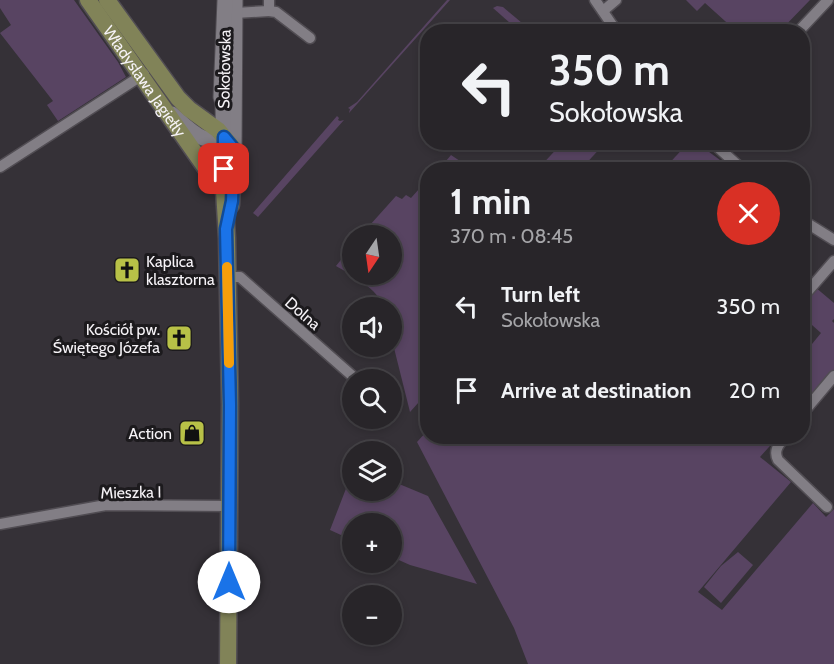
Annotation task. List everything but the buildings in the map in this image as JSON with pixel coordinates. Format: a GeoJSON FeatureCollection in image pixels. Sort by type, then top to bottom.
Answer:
{"type":"FeatureCollection","features":[{"type":"Feature","properties":{"kind":"main road","name":"Władysława Jagiełły"},"geometry":{"type":"LineString","coordinates":[[88,0],[148,72],[189,109],[231,137]]}},
{"type":"Feature","properties":{"kind":"main road","name":"Władysława Jagiełły"},"geometry":{"type":"LineString","coordinates":[[107,0],[148,72],[161,104],[224,191]]}},
{"type":"Feature","properties":{"kind":"main road","name":"Sokołowska"},"geometry":{"type":"LineString","coordinates":[[226,229],[232,201],[231,137]]}},
{"type":"Feature","properties":{"kind":"main road","name":"Sokołowska"},"geometry":{"type":"LineString","coordinates":[[224,191],[230,405],[228,664]]}},
{"type":"Feature","properties":{"kind":"street","name":"Sokołowska"},"geometry":{"type":"LineString","coordinates":[[225,0],[221,97],[231,137]]}},
{"type":"Feature","properties":{"kind":"street"},"geometry":{"type":"LineString","coordinates":[[595,0],[612,24]]}},
{"type":"Feature","properties":{"kind":"street"},"geometry":{"type":"LineString","coordinates":[[603,11],[616,0]]}},
{"type":"Feature","properties":{"kind":"street"},"geometry":{"type":"LineString","coordinates":[[806,24],[828,0]]}},
{"type":"Feature","properties":{"kind":"street"},"geometry":{"type":"LineString","coordinates":[[235,6],[269,6],[310,38]]}},
{"type":"Feature","properties":{"kind":"street","name":"Sokołowska"},"geometry":{"type":"LineString","coordinates":[[224,191],[231,137],[235,6]]}},
{"type":"Feature","properties":{"kind":"street"},"geometry":{"type":"LineString","coordinates":[[0,166],[148,72]]}},
{"type":"Feature","properties":{"kind":"street","name":"Władysława Jagiełły"},"geometry":{"type":"LineString","coordinates":[[189,109],[208,112],[215,107],[221,97]]}},
{"type":"Feature","properties":{"kind":"street"},"geometry":{"type":"LineString","coordinates":[[161,104],[203,138],[212,141],[231,137]]}},
{"type":"Feature","properties":{"kind":"street"},"geometry":{"type":"LineString","coordinates":[[721,150],[734,162]]}},
{"type":"Feature","properties":{"kind":"street"},"geometry":{"type":"LineString","coordinates":[[810,225],[834,240]]}},
{"type":"Feature","properties":{"kind":"street"},"geometry":{"type":"LineString","coordinates":[[810,289],[834,261]]}},
{"type":"Feature","properties":{"kind":"street","name":"Dolna"},"geometry":{"type":"LineString","coordinates":[[227,277],[240,277],[345,369]]}},
{"type":"Feature","properties":{"kind":"street"},"geometry":{"type":"LineString","coordinates":[[810,404],[834,376]]}},
{"type":"Feature","properties":{"kind":"street"},"geometry":{"type":"LineString","coordinates":[[779,444],[775,450],[778,460],[827,507]]}},
{"type":"Feature","properties":{"kind":"street","name":"Mieszka I"},"geometry":{"type":"LineString","coordinates":[[0,524],[106,505],[229,506]]}},
{"type":"Feature","properties":{"kind":"shaded area"},"geometry":{"type":"Polygon","coordinates":[[[0,0],[74,0],[126,77],[58,121],[47,105],[53,101],[0,33],[11,25],[0,8],[0,0]]]}},
{"type":"Feature","properties":{"kind":"shaded area"},"geometry":{"type":"Polygon","coordinates":[[[447,0],[450,0],[429,24],[426,24],[447,0]]]}},
{"type":"Feature","properties":{"kind":"shaded area"},"geometry":{"type":"Polygon","coordinates":[[[686,0],[810,0],[787,24],[728,24],[705,3],[697,11],[686,0]]]}},
{"type":"Feature","properties":{"kind":"shaded area"},"geometry":{"type":"Polygon","coordinates":[[[503,7],[522,24],[511,24],[493,8],[503,7]]]}},
{"type":"Feature","properties":{"kind":"shaded area"},"geometry":{"type":"Polygon","coordinates":[[[420,31],[420,34],[349,113],[348,108],[357,102],[420,31]]]}},
{"type":"Feature","properties":{"kind":"shaded area"},"geometry":{"type":"Polygon","coordinates":[[[337,116],[338,120],[344,120],[258,217],[253,213],[337,116]]]}},
{"type":"Feature","properties":{"kind":"shaded area"},"geometry":{"type":"Polygon","coordinates":[[[556,150],[599,150],[587,162],[544,162],[556,150]]]}},
{"type":"Feature","properties":{"kind":"shaded area"},"geometry":{"type":"Polygon","coordinates":[[[682,150],[706,150],[723,162],[670,162],[682,150]]]}},
{"type":"Feature","properties":{"kind":"shaded area"},"geometry":{"type":"Polygon","coordinates":[[[451,155],[462,162],[443,162],[451,155]]]}},
{"type":"Feature","properties":{"kind":"shaded area"},"geometry":{"type":"Polygon","coordinates":[[[420,188],[420,401],[410,412],[402,380],[402,369],[399,369],[396,357],[402,357],[402,297],[378,297],[366,285],[402,285],[402,225],[370,225],[396,196],[402,199],[406,195],[411,198],[420,188]]]}},
{"type":"Feature","properties":{"kind":"shaded area"},"geometry":{"type":"Polygon","coordinates":[[[342,258],[342,270],[336,266],[342,258]]]}},
{"type":"Feature","properties":{"kind":"shaded area"},"geometry":{"type":"Polygon","coordinates":[[[815,287],[834,303],[832,321],[834,323],[834,371],[810,400],[810,346],[821,333],[810,323],[810,293],[815,287]]]}},
{"type":"Feature","properties":{"kind":"shaded area"},"geometry":{"type":"Polygon","coordinates":[[[420,439],[420,444],[772,444],[760,457],[791,482],[698,592],[722,610],[813,503],[826,517],[834,509],[834,664],[528,664],[514,628],[417,442],[420,439]]]}},
{"type":"Feature","properties":{"kind":"shaded area"},"geometry":{"type":"Polygon","coordinates":[[[402,485],[428,496],[477,584],[402,561],[402,513],[342,513],[342,535],[330,530],[342,499],[342,501],[402,501],[402,485]]]}},
{"type":"Feature","properties":{"kind":"shaded area"},"geometry":{"type":"Polygon","coordinates":[[[738,552],[753,565],[721,603],[704,587],[721,566],[738,552]]]}},
{"type":"Feature","properties":{"kind":"slow traffic"},"geometry":{"type":"LineString","coordinates":[[227,267],[229,363]]}},
{"type":"Feature","properties":{"kind":"place","name":"Kaplica klasztorna"},"geometry":{"type":"Point","coordinates":[127,270]}},
{"type":"Feature","properties":{"kind":"place","name":"Kościół pw. Świętego Józefa"},"geometry":{"type":"Point","coordinates":[179,338]}},
{"type":"Feature","properties":{"kind":"place","name":"Action"},"geometry":{"type":"Point","coordinates":[192,433]}},
{"type":"Feature","properties":{"kind":"route"},"geometry":{"type":"LineString","coordinates":[[224,169],[224,137],[234,149],[232,201],[226,229],[230,405],[229,582]]}}]}
